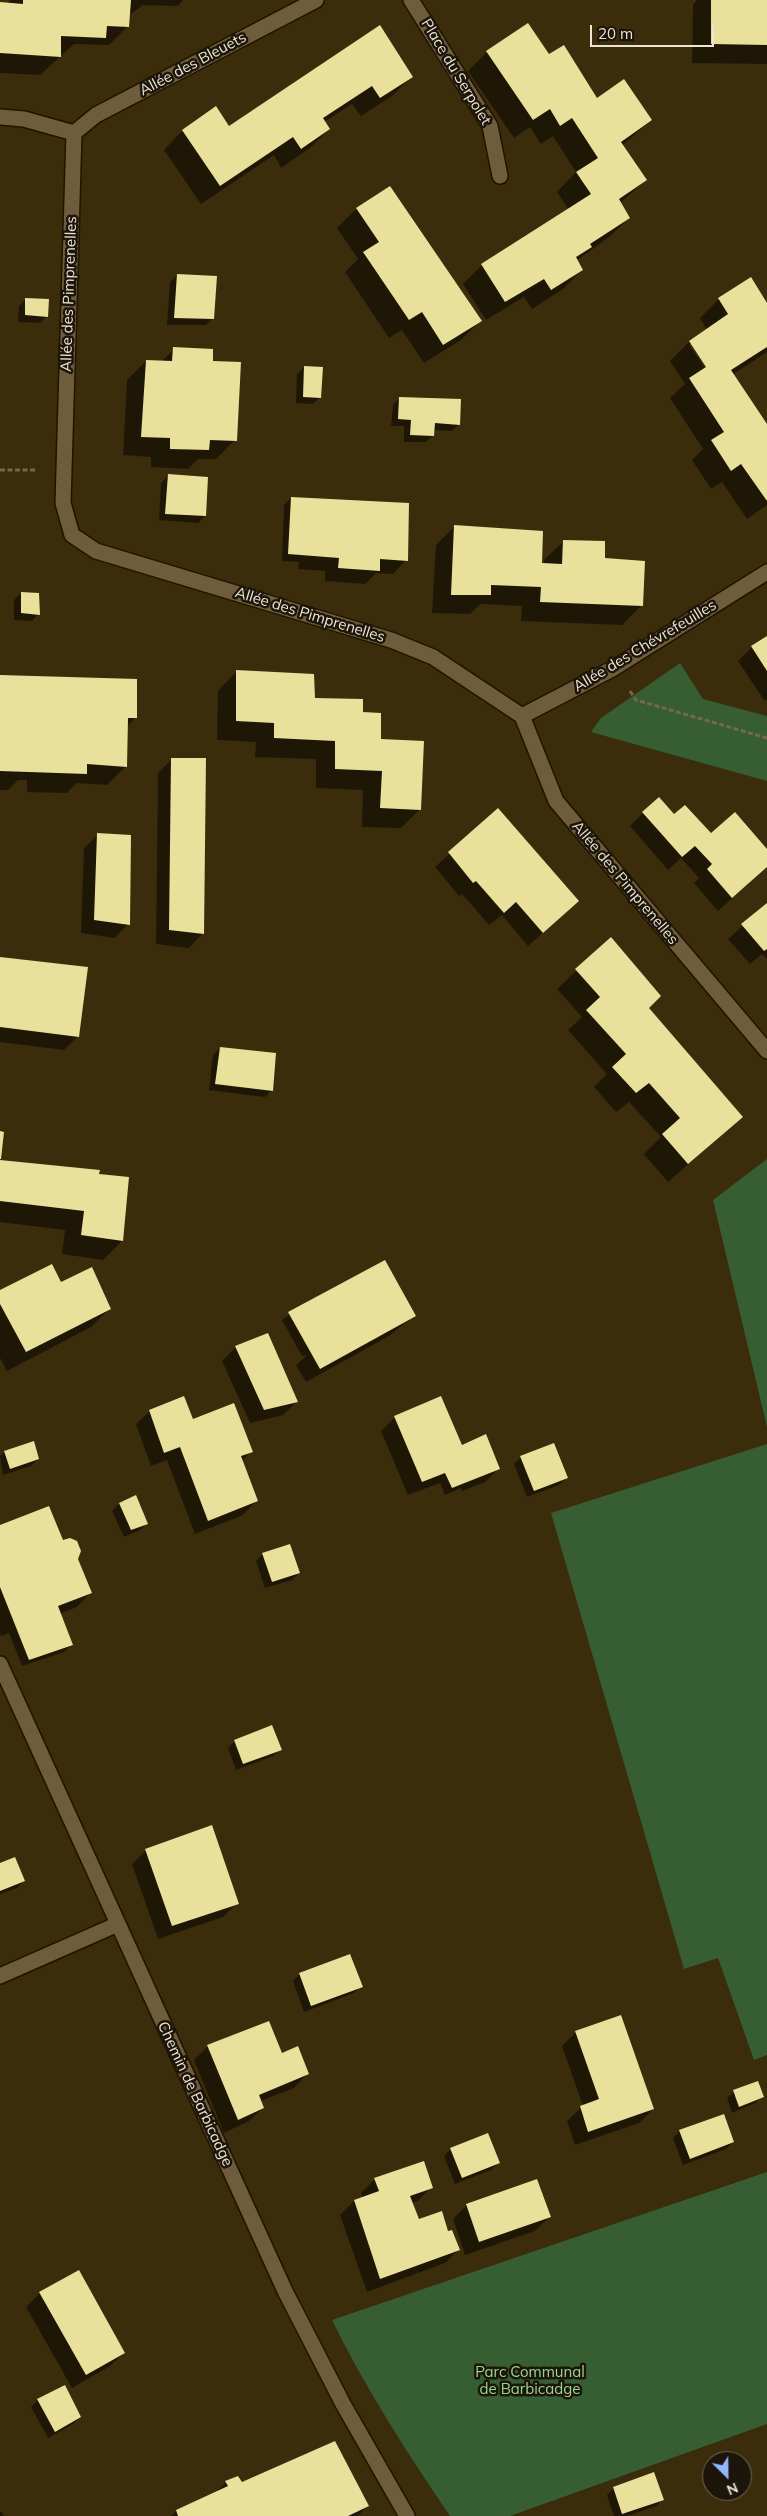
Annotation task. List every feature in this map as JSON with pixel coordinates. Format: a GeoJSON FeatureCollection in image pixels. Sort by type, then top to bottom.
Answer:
{"type":"FeatureCollection","features":[{"type":"Feature","properties":{"kind":"street","name":"Allée des Bleuets"},"geometry":{"type":"LineString","coordinates":[[74,133],[96,115],[316,0]]}},
{"type":"Feature","properties":{"kind":"street","name":"Place du Serpolet"},"geometry":{"type":"LineString","coordinates":[[411,0],[490,126],[500,176]]}},
{"type":"Feature","properties":{"kind":"street"},"geometry":{"type":"LineString","coordinates":[[0,117],[24,119],[74,133]]}},
{"type":"Feature","properties":{"kind":"street","name":"Allée des Pimprenelles"},"geometry":{"type":"LineString","coordinates":[[74,133],[63,503],[72,535],[96,551],[391,640],[433,657],[522,716],[556,800],[767,1052]]}},
{"type":"Feature","properties":{"kind":"street","name":"Allée des Chévrefeuilles"},"geometry":{"type":"LineString","coordinates":[[522,716],[614,668],[767,572]]}},
{"type":"Feature","properties":{"kind":"street","name":"Chemin de Barbicadge"},"geometry":{"type":"LineString","coordinates":[[0,1664],[284,2291],[343,2404],[407,2516]]}},
{"type":"Feature","properties":{"kind":"street"},"geometry":{"type":"LineString","coordinates":[[0,1976],[118,1924]]}},
{"type":"Feature","properties":{"kind":"path"},"geometry":{"type":"LineString","coordinates":[[614,668],[636,700],[767,738]]}},
{"type":"Feature","properties":{"kind":"green space"},"geometry":{"type":"Polygon","coordinates":[[[680,663],[703,699],[767,716],[767,781],[591,732],[601,718],[680,663]]]}},
{"type":"Feature","properties":{"kind":"green space"},"geometry":{"type":"Polygon","coordinates":[[[767,1159],[767,1427],[713,1200],[767,1159]]]}},
{"type":"Feature","properties":{"kind":"green space"},"geometry":{"type":"Polygon","coordinates":[[[767,1444],[767,2055],[754,2060],[718,1958],[684,1969],[551,1513],[767,1444]]]}},
{"type":"Feature","properties":{"kind":"green space","name":"Parc Communal de Barbicadge"},"geometry":{"type":"Polygon","coordinates":[[[767,2172],[767,2424],[510,2516],[450,2516],[388,2420],[332,2320],[767,2172]]]}},
{"type":"Feature","properties":{"kind":"building"},"geometry":{"type":"Polygon","coordinates":[[[23,0],[131,0],[129,27],[107,26],[106,38],[61,36],[61,57],[0,53],[0,2],[23,4],[23,0]]]}},
{"type":"Feature","properties":{"kind":"building"},"geometry":{"type":"Polygon","coordinates":[[[711,0],[767,0],[767,45],[711,44],[711,0]]]}},
{"type":"Feature","properties":{"kind":"building"},"geometry":{"type":"Polygon","coordinates":[[[528,23],[549,54],[564,45],[597,98],[624,79],[652,120],[621,142],[647,180],[619,199],[630,218],[590,244],[592,247],[576,257],[583,270],[551,290],[544,279],[505,302],[481,264],[591,194],[576,172],[598,158],[572,118],[560,126],[550,109],[533,120],[486,51],[528,23]]]}},
{"type":"Feature","properties":{"kind":"building"},"geometry":{"type":"Polygon","coordinates":[[[380,25],[413,77],[380,98],[372,86],[323,118],[330,129],[301,149],[293,137],[220,186],[182,130],[216,106],[229,126],[380,25]]]}},
{"type":"Feature","properties":{"kind":"building"},"geometry":{"type":"Polygon","coordinates":[[[390,186],[482,321],[443,345],[422,312],[409,320],[363,252],[379,242],[356,208],[390,186]]]}},
{"type":"Feature","properties":{"kind":"building"},"geometry":{"type":"Polygon","coordinates":[[[177,274],[217,276],[214,319],[174,318],[177,274]]]}},
{"type":"Feature","properties":{"kind":"building"},"geometry":{"type":"Polygon","coordinates":[[[751,277],[767,303],[767,347],[731,370],[767,424],[767,501],[741,464],[731,471],[711,440],[724,432],[689,378],[706,367],[689,341],[728,314],[718,298],[751,277]]]}},
{"type":"Feature","properties":{"kind":"building"},"geometry":{"type":"Polygon","coordinates":[[[25,298],[49,299],[48,317],[25,315],[25,298]]]}},
{"type":"Feature","properties":{"kind":"building"},"geometry":{"type":"Polygon","coordinates":[[[173,347],[213,349],[213,361],[241,362],[237,441],[210,440],[209,450],[170,449],[170,438],[141,437],[146,360],[172,361],[173,347]]]}},
{"type":"Feature","properties":{"kind":"building"},"geometry":{"type":"Polygon","coordinates":[[[304,366],[323,367],[321,398],[303,397],[304,366]]]}},
{"type":"Feature","properties":{"kind":"building"},"geometry":{"type":"Polygon","coordinates":[[[399,397],[461,399],[460,425],[435,423],[434,436],[410,435],[411,420],[398,419],[399,397]]]}},
{"type":"Feature","properties":{"kind":"building"},"geometry":{"type":"Polygon","coordinates":[[[168,474],[208,477],[206,516],[165,514],[168,474]]]}},
{"type":"Feature","properties":{"kind":"building"},"geometry":{"type":"Polygon","coordinates":[[[291,497],[409,503],[408,561],[380,559],[380,571],[338,568],[339,558],[288,554],[291,497]]]}},
{"type":"Feature","properties":{"kind":"building"},"geometry":{"type":"Polygon","coordinates":[[[454,525],[543,531],[542,563],[562,564],[563,540],[605,541],[605,558],[645,561],[643,606],[540,602],[541,587],[491,585],[491,595],[451,595],[454,525]]]}},
{"type":"Feature","properties":{"kind":"building"},"geometry":{"type":"Polygon","coordinates":[[[21,592],[39,593],[40,615],[21,613],[21,592]]]}},
{"type":"Feature","properties":{"kind":"building"},"geometry":{"type":"Polygon","coordinates":[[[767,636],[767,671],[751,646],[767,636]]]}},
{"type":"Feature","properties":{"kind":"building"},"geometry":{"type":"Polygon","coordinates":[[[236,670],[314,674],[315,698],[363,699],[363,712],[381,713],[381,739],[424,741],[421,810],[380,808],[382,771],[335,769],[335,741],[274,738],[274,723],[236,721],[236,670]]]}},
{"type":"Feature","properties":{"kind":"building"},"geometry":{"type":"Polygon","coordinates":[[[0,675],[137,679],[137,718],[128,718],[127,767],[87,764],[87,774],[0,771],[0,675]]]}},
{"type":"Feature","properties":{"kind":"building"},"geometry":{"type":"Polygon","coordinates":[[[171,758],[206,758],[204,934],[169,930],[171,758]]]}},
{"type":"Feature","properties":{"kind":"building"},"geometry":{"type":"Polygon","coordinates":[[[659,797],[674,814],[685,805],[711,833],[735,812],[767,849],[767,867],[732,898],[707,869],[712,864],[695,846],[682,857],[642,812],[659,797]]]}},
{"type":"Feature","properties":{"kind":"building"},"geometry":{"type":"Polygon","coordinates":[[[498,808],[579,901],[543,933],[516,902],[504,913],[476,881],[473,883],[448,852],[498,808]]]}},
{"type":"Feature","properties":{"kind":"building"},"geometry":{"type":"Polygon","coordinates":[[[97,833],[131,835],[130,925],[94,920],[97,833]]]}},
{"type":"Feature","properties":{"kind":"building"},"geometry":{"type":"Polygon","coordinates":[[[767,903],[767,949],[764,951],[741,924],[767,903]]]}},
{"type":"Feature","properties":{"kind":"building"},"geometry":{"type":"Polygon","coordinates":[[[611,937],[661,996],[649,1008],[743,1117],[688,1164],[662,1134],[680,1118],[649,1083],[636,1093],[612,1067],[626,1054],[586,1010],[600,997],[575,969],[611,937]]]}},
{"type":"Feature","properties":{"kind":"building"},"geometry":{"type":"Polygon","coordinates":[[[0,957],[88,967],[79,1037],[0,1027],[0,957]]]}},
{"type":"Feature","properties":{"kind":"building"},"geometry":{"type":"Polygon","coordinates":[[[220,1047],[276,1053],[273,1091],[215,1084],[220,1047]]]}},
{"type":"Feature","properties":{"kind":"building"},"geometry":{"type":"Polygon","coordinates":[[[0,1131],[4,1132],[1,1159],[0,1159],[0,1131]]]}},
{"type":"Feature","properties":{"kind":"building"},"geometry":{"type":"Polygon","coordinates":[[[0,1160],[100,1170],[99,1174],[129,1177],[123,1241],[81,1235],[84,1211],[0,1201],[0,1160]]]}},
{"type":"Feature","properties":{"kind":"building"},"geometry":{"type":"Polygon","coordinates":[[[385,1260],[416,1316],[320,1369],[288,1312],[385,1260]]]}},
{"type":"Feature","properties":{"kind":"building"},"geometry":{"type":"Polygon","coordinates":[[[52,1264],[61,1282],[92,1267],[111,1309],[26,1352],[0,1304],[0,1290],[52,1264]]]}},
{"type":"Feature","properties":{"kind":"building"},"geometry":{"type":"Polygon","coordinates":[[[268,1333],[298,1402],[264,1410],[235,1346],[268,1333]]]}},
{"type":"Feature","properties":{"kind":"building"},"geometry":{"type":"Polygon","coordinates":[[[184,1396],[193,1419],[234,1403],[253,1452],[241,1456],[258,1501],[208,1521],[180,1447],[164,1453],[149,1410],[184,1396]]]}},
{"type":"Feature","properties":{"kind":"building"},"geometry":{"type":"Polygon","coordinates":[[[441,1396],[462,1445],[486,1434],[500,1469],[452,1488],[445,1473],[422,1482],[394,1416],[441,1396]]]}},
{"type":"Feature","properties":{"kind":"building"},"geometry":{"type":"Polygon","coordinates":[[[34,1441],[39,1459],[10,1469],[4,1451],[34,1441]]]}},
{"type":"Feature","properties":{"kind":"building"},"geometry":{"type":"Polygon","coordinates":[[[554,1443],[568,1478],[534,1491],[520,1456],[554,1443]]]}},
{"type":"Feature","properties":{"kind":"building"},"geometry":{"type":"Polygon","coordinates":[[[136,1495],[148,1524],[131,1530],[119,1503],[136,1495]]]}},
{"type":"Feature","properties":{"kind":"building"},"geometry":{"type":"Polygon","coordinates":[[[49,1506],[63,1540],[70,1538],[77,1541],[81,1551],[78,1559],[92,1593],[58,1606],[73,1645],[29,1660],[0,1587],[0,1525],[49,1506]]]}},
{"type":"Feature","properties":{"kind":"building"},"geometry":{"type":"Polygon","coordinates":[[[290,1544],[300,1573],[272,1582],[262,1553],[290,1544]]]}},
{"type":"Feature","properties":{"kind":"building"},"geometry":{"type":"Polygon","coordinates":[[[272,1725],[282,1750],[243,1764],[234,1740],[272,1725]]]}},
{"type":"Feature","properties":{"kind":"building"},"geometry":{"type":"Polygon","coordinates":[[[212,1825],[239,1904],[172,1926],[145,1849],[212,1825]]]}},
{"type":"Feature","properties":{"kind":"building"},"geometry":{"type":"Polygon","coordinates":[[[15,1857],[25,1881],[0,1891],[0,1863],[15,1857]]]}},
{"type":"Feature","properties":{"kind":"building"},"geometry":{"type":"Polygon","coordinates":[[[350,1954],[363,1987],[311,2006],[299,1973],[350,1954]]]}},
{"type":"Feature","properties":{"kind":"building"},"geometry":{"type":"Polygon","coordinates":[[[621,2015],[654,2109],[588,2132],[580,2106],[599,2099],[575,2031],[621,2015]]]}},
{"type":"Feature","properties":{"kind":"building"},"geometry":{"type":"Polygon","coordinates":[[[269,2021],[282,2053],[298,2046],[309,2074],[259,2095],[264,2108],[238,2120],[207,2045],[269,2021]]]}},
{"type":"Feature","properties":{"kind":"building"},"geometry":{"type":"Polygon","coordinates":[[[758,2081],[764,2097],[739,2107],[733,2090],[758,2081]]]}},
{"type":"Feature","properties":{"kind":"building"},"geometry":{"type":"Polygon","coordinates":[[[724,2114],[734,2142],[690,2159],[679,2130],[724,2114]]]}},
{"type":"Feature","properties":{"kind":"building"},"geometry":{"type":"Polygon","coordinates":[[[488,2133],[500,2163],[462,2178],[450,2148],[488,2133]]]}},
{"type":"Feature","properties":{"kind":"building"},"geometry":{"type":"Polygon","coordinates":[[[424,2161],[433,2188],[410,2196],[419,2219],[442,2211],[448,2231],[452,2230],[460,2250],[380,2279],[354,2200],[379,2191],[374,2178],[424,2161]]]}},
{"type":"Feature","properties":{"kind":"building"},"geometry":{"type":"Polygon","coordinates":[[[537,2179],[551,2217],[479,2242],[466,2204],[537,2179]]]}},
{"type":"Feature","properties":{"kind":"building"},"geometry":{"type":"Polygon","coordinates":[[[79,2270],[125,2353],[86,2375],[39,2292],[79,2270]]]}},
{"type":"Feature","properties":{"kind":"building"},"geometry":{"type":"Polygon","coordinates":[[[65,2385],[81,2417],[55,2432],[37,2399],[65,2385]]]}},
{"type":"Feature","properties":{"kind":"building"},"geometry":{"type":"Polygon","coordinates":[[[335,2441],[369,2506],[348,2516],[178,2516],[176,2510],[228,2486],[225,2481],[238,2476],[242,2482],[335,2441]]]}},
{"type":"Feature","properties":{"kind":"building"},"geometry":{"type":"Polygon","coordinates":[[[654,2472],[664,2500],[622,2514],[613,2487],[654,2472]]]}}]}
